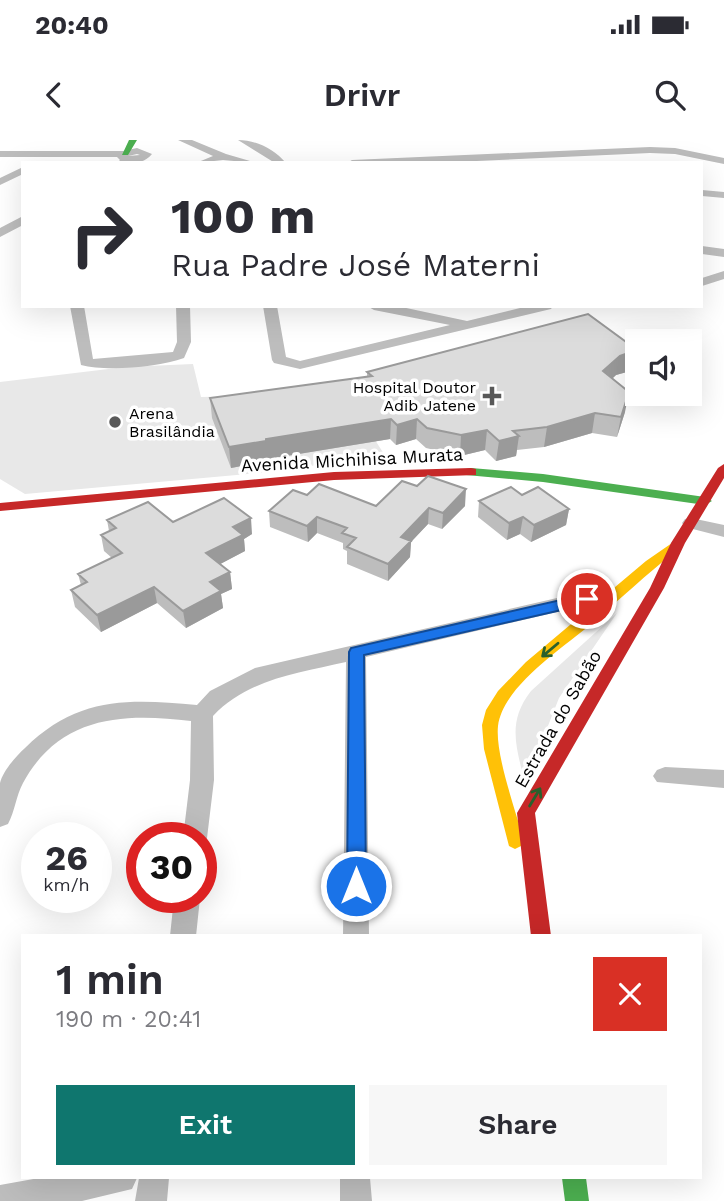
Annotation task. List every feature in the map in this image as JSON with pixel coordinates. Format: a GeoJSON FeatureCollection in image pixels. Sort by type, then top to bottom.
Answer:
{"type":"FeatureCollection","features":[{"type":"Feature","properties":{"kind":"street"},"geometry":{"type":"LineString","coordinates":[[32,158],[39,140]]}},
{"type":"Feature","properties":{"kind":"street"},"geometry":{"type":"LineString","coordinates":[[183,140],[223,157],[242,161]]}},
{"type":"Feature","properties":{"kind":"street"},"geometry":{"type":"LineString","coordinates":[[243,140],[273,155],[279,161]]}},
{"type":"Feature","properties":{"kind":"street"},"geometry":{"type":"LineString","coordinates":[[572,158],[579,140]]}},
{"type":"Feature","properties":{"kind":"street"},"geometry":{"type":"LineString","coordinates":[[678,161],[696,140]]}},
{"type":"Feature","properties":{"kind":"street"},"geometry":{"type":"LineString","coordinates":[[528,144],[533,155]]}},
{"type":"Feature","properties":{"kind":"street"},"geometry":{"type":"LineString","coordinates":[[380,161],[414,155],[473,160],[533,155],[572,158],[650,150],[686,153],[724,161]]}},
{"type":"Feature","properties":{"kind":"street"},"geometry":{"type":"LineString","coordinates":[[0,154],[32,158],[50,154],[134,155]]}},
{"type":"Feature","properties":{"kind":"street"},"geometry":{"type":"LineString","coordinates":[[208,161],[223,157]]}},
{"type":"Feature","properties":{"kind":"street"},"geometry":{"type":"LineString","coordinates":[[0,182],[21,171]]}},
{"type":"Feature","properties":{"kind":"street"},"geometry":{"type":"LineString","coordinates":[[703,193],[724,195]]}},
{"type":"Feature","properties":{"kind":"street"},"geometry":{"type":"LineString","coordinates":[[0,233],[21,221]]}},
{"type":"Feature","properties":{"kind":"street"},"geometry":{"type":"LineString","coordinates":[[0,241],[21,239]]}},
{"type":"Feature","properties":{"kind":"street"},"geometry":{"type":"LineString","coordinates":[[703,250],[724,253]]}},
{"type":"Feature","properties":{"kind":"street"},"geometry":{"type":"LineString","coordinates":[[703,282],[724,275]]}},
{"type":"Feature","properties":{"kind":"street"},"geometry":{"type":"LineString","coordinates":[[77,308],[86,362],[89,364],[170,358],[181,353],[184,342],[183,308]]}},
{"type":"Feature","properties":{"kind":"street"},"geometry":{"type":"LineString","coordinates":[[270,308],[277,355],[281,362],[293,365],[316,363],[537,308]]}},
{"type":"Feature","properties":{"kind":"street"},"geometry":{"type":"LineString","coordinates":[[384,308],[471,325]]}},
{"type":"Feature","properties":{"kind":"street","name":"Estrada do Sabão"},"geometry":{"type":"LineString","coordinates":[[541,934],[526,813],[724,468]]}},
{"type":"Feature","properties":{"kind":"street","name":"Avenida Michihisa Murata"},"geometry":{"type":"LineString","coordinates":[[2,499],[48,504],[294,481],[447,472],[496,473],[692,521]]}},
{"type":"Feature","properties":{"kind":"street","name":"Avenida Michihisa Murata"},"geometry":{"type":"LineString","coordinates":[[0,514],[106,508],[433,480],[500,482],[652,502],[692,521]]}},
{"type":"Feature","properties":{"kind":"street"},"geometry":{"type":"LineString","coordinates":[[692,521],[724,531]]}},
{"type":"Feature","properties":{"kind":"street","name":"Estrada do Sabão"},"geometry":{"type":"LineString","coordinates":[[533,887],[513,837],[508,806],[496,769],[490,726],[496,706],[510,687],[692,521]]}},
{"type":"Feature","properties":{"kind":"street"},"geometry":{"type":"LineString","coordinates":[[197,822],[201,780],[202,714],[224,693],[255,676],[557,605],[611,595],[624,593],[638,599],[641,616]]}},
{"type":"Feature","properties":{"kind":"street"},"geometry":{"type":"LineString","coordinates":[[356,652],[356,934]]}},
{"type":"Feature","properties":{"kind":"street"},"geometry":{"type":"LineString","coordinates":[[0,817],[2,802],[19,768],[43,744],[85,718],[131,708],[202,714]]}},
{"type":"Feature","properties":{"kind":"street"},"geometry":{"type":"LineString","coordinates":[[665,776],[724,779]]}},
{"type":"Feature","properties":{"kind":"street"},"geometry":{"type":"LineString","coordinates":[[183,934],[185,913]]}},
{"type":"Feature","properties":{"kind":"street"},"geometry":{"type":"LineString","coordinates":[[0,1201],[116,1179]]}},
{"type":"Feature","properties":{"kind":"street"},"geometry":{"type":"LineString","coordinates":[[151,1201],[154,1179]]}},
{"type":"Feature","properties":{"kind":"street"},"geometry":{"type":"LineString","coordinates":[[355,1179],[356,1201]]}},
{"type":"Feature","properties":{"kind":"street"},"geometry":{"type":"LineString","coordinates":[[574,1179],[577,1201]]}},
{"type":"Feature","properties":{"kind":"shaded area"},"geometry":{"type":"Polygon","coordinates":[[[193,364],[201,397],[346,394],[389,462],[355,460],[258,473],[25,494],[0,479],[0,382],[125,367],[193,364]]]}},
{"type":"Feature","properties":{"kind":"shaded area"},"geometry":{"type":"Polygon","coordinates":[[[617,613],[559,698],[525,784],[516,736],[518,714],[523,703],[531,691],[617,613]]]}},
{"type":"Feature","properties":{"kind":"building"},"geometry":{"type":"Polygon","coordinates":[[[588,314],[625,341],[625,354],[603,371],[625,389],[625,404],[621,417],[595,413],[547,427],[513,431],[519,436],[499,441],[487,430],[461,435],[427,428],[417,419],[397,425],[391,419],[229,447],[210,398],[372,376],[367,372],[588,314]]]}},
{"type":"Feature","properties":{"kind":"building"},"geometry":{"type":"Polygon","coordinates":[[[428,476],[466,489],[443,513],[429,508],[401,537],[411,541],[388,564],[347,547],[356,538],[342,533],[347,528],[317,517],[307,526],[269,511],[293,490],[307,495],[319,484],[376,506],[402,481],[417,486],[428,476]]]}},
{"type":"Feature","properties":{"kind":"building"},"geometry":{"type":"Polygon","coordinates":[[[511,487],[522,495],[538,487],[569,509],[534,525],[523,517],[509,523],[479,501],[511,487]]]}},
{"type":"Feature","properties":{"kind":"building"},"geometry":{"type":"Polygon","coordinates":[[[224,498],[251,518],[233,527],[243,535],[206,553],[230,572],[210,582],[221,591],[183,611],[154,587],[97,615],[71,590],[87,582],[78,574],[122,553],[101,535],[116,528],[107,520],[148,502],[173,522],[224,498]]]}},
{"type":"Feature","properties":{"kind":"traffic: fast"},"geometry":{"type":"LineString","coordinates":[[125,153],[133,140]]}},
{"type":"Feature","properties":{"kind":"traffic: fast"},"geometry":{"type":"LineString","coordinates":[[471,472],[543,478],[705,501]]}},
{"type":"Feature","properties":{"kind":"traffic: fast"},"geometry":{"type":"LineString","coordinates":[[574,1179],[577,1201]]}},
{"type":"Feature","properties":{"kind":"traffic: slow"},"geometry":{"type":"LineString","coordinates":[[515,841],[490,736],[495,710],[516,680],[531,666],[672,547]]}},
{"type":"Feature","properties":{"kind":"traffic: jam"},"geometry":{"type":"LineString","coordinates":[[541,934],[526,813],[657,588],[678,543],[724,468]]}},
{"type":"Feature","properties":{"kind":"traffic: jam"},"geometry":{"type":"LineString","coordinates":[[0,507],[334,476],[471,472]]}},
{"type":"Feature","properties":{"kind":"place","name":"Hospital Doutor Adib Jatene"},"geometry":{"type":"Point","coordinates":[492,396]}},
{"type":"Feature","properties":{"kind":"place","name":"Arena Brasilândia"},"geometry":{"type":"Point","coordinates":[115,422]}},
{"type":"Feature","properties":{"kind":"route"},"geometry":{"type":"LineString","coordinates":[[356,886],[356,652],[587,599]]}}]}
